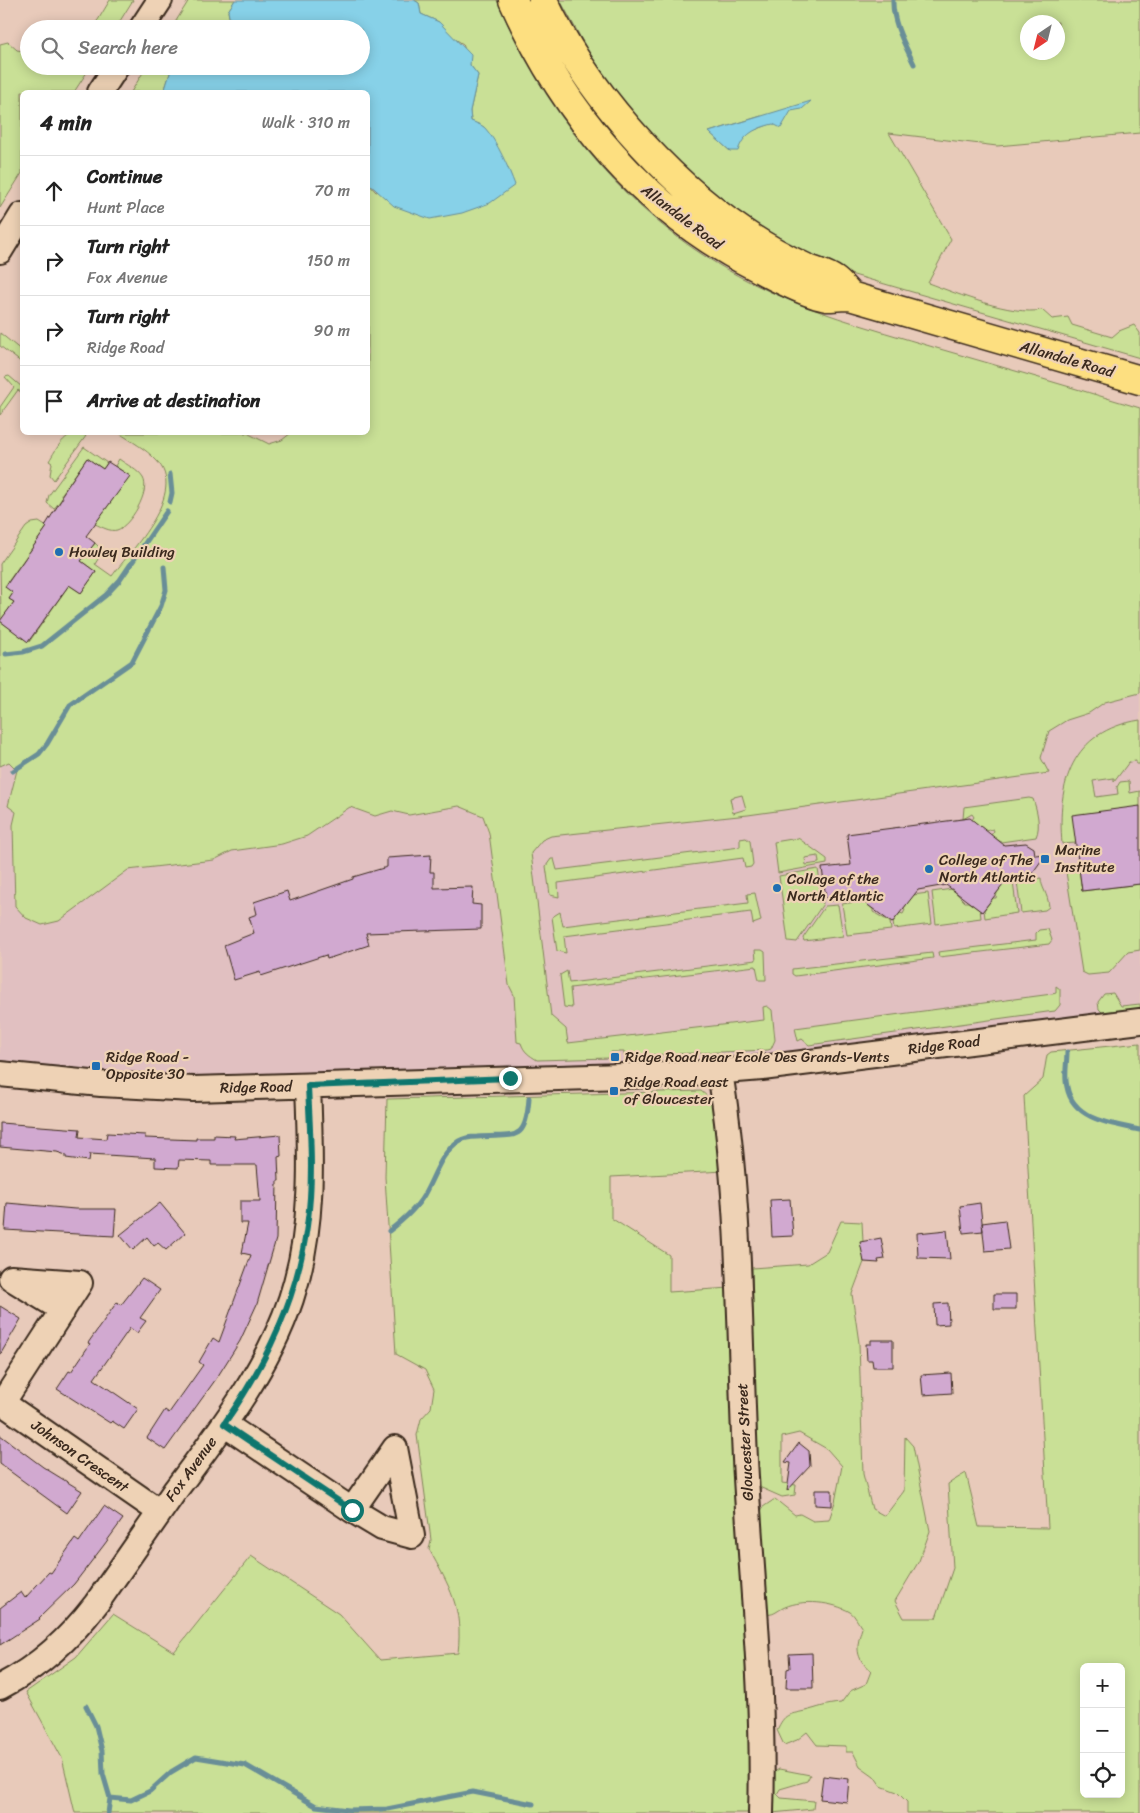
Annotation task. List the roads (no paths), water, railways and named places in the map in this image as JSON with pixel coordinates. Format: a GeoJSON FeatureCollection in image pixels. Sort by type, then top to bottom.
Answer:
{"type":"FeatureCollection","features":[{"type":"Feature","properties":{"kind":"main road","name":"Allandale Road"},"geometry":{"type":"LineString","coordinates":[[513,0],[538,53],[566,97],[618,163],[660,203],[721,248],[780,279],[825,297],[850,296],[1140,380]]}},
{"type":"Feature","properties":{"kind":"main road","name":"Allandale Road"},"geometry":{"type":"LineString","coordinates":[[543,0],[559,33],[591,84],[671,172],[700,199],[744,233],[784,257],[834,280],[850,296]]}},
{"type":"Feature","properties":{"kind":"street"},"geometry":{"type":"LineString","coordinates":[[147,20],[160,0]]}},
{"type":"Feature","properties":{"kind":"street"},"geometry":{"type":"LineString","coordinates":[[101,90],[111,75]]}},
{"type":"Feature","properties":{"kind":"street"},"geometry":{"type":"LineString","coordinates":[[0,251],[20,218]]}},
{"type":"Feature","properties":{"kind":"street","name":"Ridge Road"},"geometry":{"type":"LineString","coordinates":[[0,1074],[101,1084],[194,1089],[720,1072],[1140,1021]]}},
{"type":"Feature","properties":{"kind":"street","name":"Gloucester Street"},"geometry":{"type":"LineString","coordinates":[[720,1072],[728,1126],[738,1223],[743,1416],[760,1713],[761,1813]]}},
{"type":"Feature","properties":{"kind":"street","name":"Fox Avenue"},"geometry":{"type":"LineString","coordinates":[[0,1687],[54,1652],[76,1630],[224,1424],[252,1382],[277,1334],[291,1298],[307,1226],[310,1193],[308,1086]]}},
{"type":"Feature","properties":{"kind":"street"},"geometry":{"type":"LineString","coordinates":[[1,1402],[62,1310]]}},
{"type":"Feature","properties":{"kind":"street","name":"Johnson Crescent"},"geometry":{"type":"LineString","coordinates":[[1,1402],[160,1512]]}},
{"type":"Feature","properties":{"kind":"street"},"geometry":{"type":"LineString","coordinates":[[224,1424],[352,1510],[382,1528],[412,1536],[395,1448],[352,1510]]}},
{"type":"Feature","properties":{"kind":"water"},"geometry":{"type":"Polygon","coordinates":[[[235,0],[414,0],[419,3],[421,14],[439,22],[471,55],[470,65],[478,75],[470,111],[471,121],[484,127],[494,140],[515,185],[490,203],[462,213],[430,219],[394,206],[370,185],[370,90],[165,90],[169,75],[370,75],[370,20],[230,20],[228,11],[235,0]]]}},
{"type":"Feature","properties":{"kind":"water"},"geometry":{"type":"Polygon","coordinates":[[[811,101],[802,109],[791,111],[781,128],[773,124],[751,133],[743,140],[738,151],[730,151],[709,132],[811,101]]]}},
{"type":"Feature","properties":{"kind":"waterway"},"geometry":{"type":"LineString","coordinates":[[893,0],[897,25],[914,64]]}},
{"type":"Feature","properties":{"kind":"waterway"},"geometry":{"type":"LineString","coordinates":[[170,474],[172,493],[170,502]]}},
{"type":"Feature","properties":{"kind":"waterway"},"geometry":{"type":"LineString","coordinates":[[6,654],[23,652],[42,646],[106,595],[120,580],[167,511]]}},
{"type":"Feature","properties":{"kind":"waterway"},"geometry":{"type":"LineString","coordinates":[[13,771],[39,754],[70,705],[132,662],[161,606],[166,590],[164,567]]}},
{"type":"Feature","properties":{"kind":"waterway"},"geometry":{"type":"LineString","coordinates":[[1067,1052],[1066,1083],[1071,1098],[1077,1107],[1096,1119],[1140,1130]]}},
{"type":"Feature","properties":{"kind":"waterway"},"geometry":{"type":"LineString","coordinates":[[389,1231],[421,1200],[443,1158],[459,1141],[475,1137],[516,1134],[521,1130],[525,1123],[529,1098]]}},
{"type":"Feature","properties":{"kind":"waterway"},"geometry":{"type":"LineString","coordinates":[[86,1706],[96,1726],[102,1751],[103,1774],[110,1798],[108,1813]]}},
{"type":"Feature","properties":{"kind":"waterway"},"geometry":{"type":"LineString","coordinates":[[110,1798],[131,1800],[150,1791],[171,1772],[196,1757],[245,1765],[316,1806],[349,1810],[387,1809],[473,1792],[533,1804]]}},
{"type":"Feature","properties":{"kind":"place","name":"Howley Building"},"geometry":{"type":"Point","coordinates":[59,552]}},
{"type":"Feature","properties":{"kind":"place","name":"Marine Institute"},"geometry":{"type":"Point","coordinates":[1045,859]}},
{"type":"Feature","properties":{"kind":"place","name":"College of The North Atlantic"},"geometry":{"type":"Point","coordinates":[929,869]}},
{"type":"Feature","properties":{"kind":"place","name":"Collage of the North Atlantic"},"geometry":{"type":"Point","coordinates":[777,888]}},
{"type":"Feature","properties":{"kind":"place","name":"Ridge Road near Ecole Des Grands-Vents"},"geometry":{"type":"Point","coordinates":[615,1057]}},
{"type":"Feature","properties":{"kind":"place","name":"Ridge Road - Opposite 30"},"geometry":{"type":"Point","coordinates":[96,1066]}},
{"type":"Feature","properties":{"kind":"place","name":"Ridge Road east of Gloucester"},"geometry":{"type":"Point","coordinates":[614,1091]}}]}
